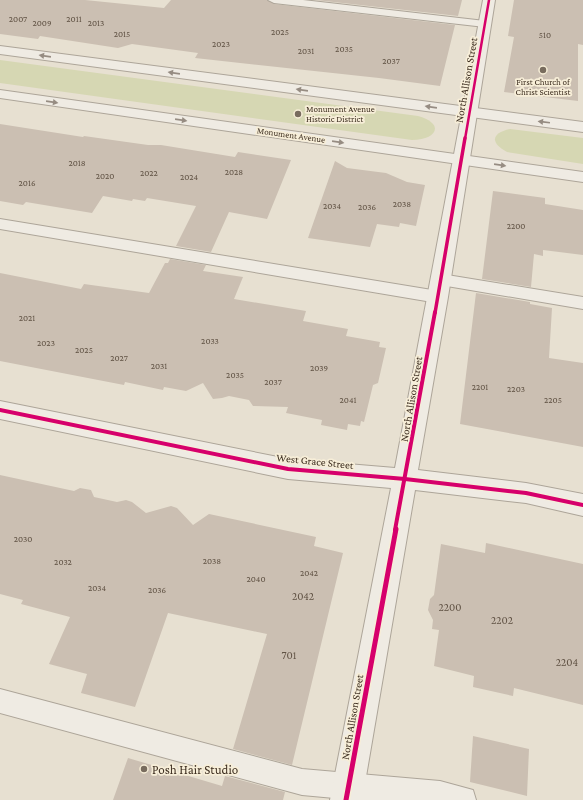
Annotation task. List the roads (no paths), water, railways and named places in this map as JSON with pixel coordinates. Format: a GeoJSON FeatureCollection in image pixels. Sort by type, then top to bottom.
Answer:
{"type":"FeatureCollection","features":[{"type":"Feature","properties":{"kind":"street","name":"North Allison Street"},"geometry":{"type":"LineString","coordinates":[[348,793],[440,289],[489,0]]}},
{"type":"Feature","properties":{"kind":"street"},"geometry":{"type":"LineString","coordinates":[[0,50],[583,127]]}},
{"type":"Feature","properties":{"kind":"street","name":"Monument Avenue"},"geometry":{"type":"LineString","coordinates":[[0,94],[583,177]]}},
{"type":"Feature","properties":{"kind":"street","name":"West Grace Street"},"geometry":{"type":"LineString","coordinates":[[0,410],[288,469],[405,479],[526,492],[583,504]]}},
{"type":"Feature","properties":{"kind":"lane"},"geometry":{"type":"LineString","coordinates":[[274,0],[485,24]]}},
{"type":"Feature","properties":{"kind":"lane"},"geometry":{"type":"LineString","coordinates":[[0,224],[440,289],[583,303]]}},
{"type":"Feature","properties":{"kind":"lane"},"geometry":{"type":"LineString","coordinates":[[0,701],[348,793],[440,794],[463,800]]}},
{"type":"Feature","properties":{"kind":"place","name":"First Church of Christ Scientist"},"geometry":{"type":"Point","coordinates":[543,70]}},
{"type":"Feature","properties":{"kind":"place","name":"Monument Avenue Historic District"},"geometry":{"type":"Point","coordinates":[298,114]}},
{"type":"Feature","properties":{"kind":"place","name":"Posh Hair Studio"},"geometry":{"type":"Point","coordinates":[144,769]}}]}
